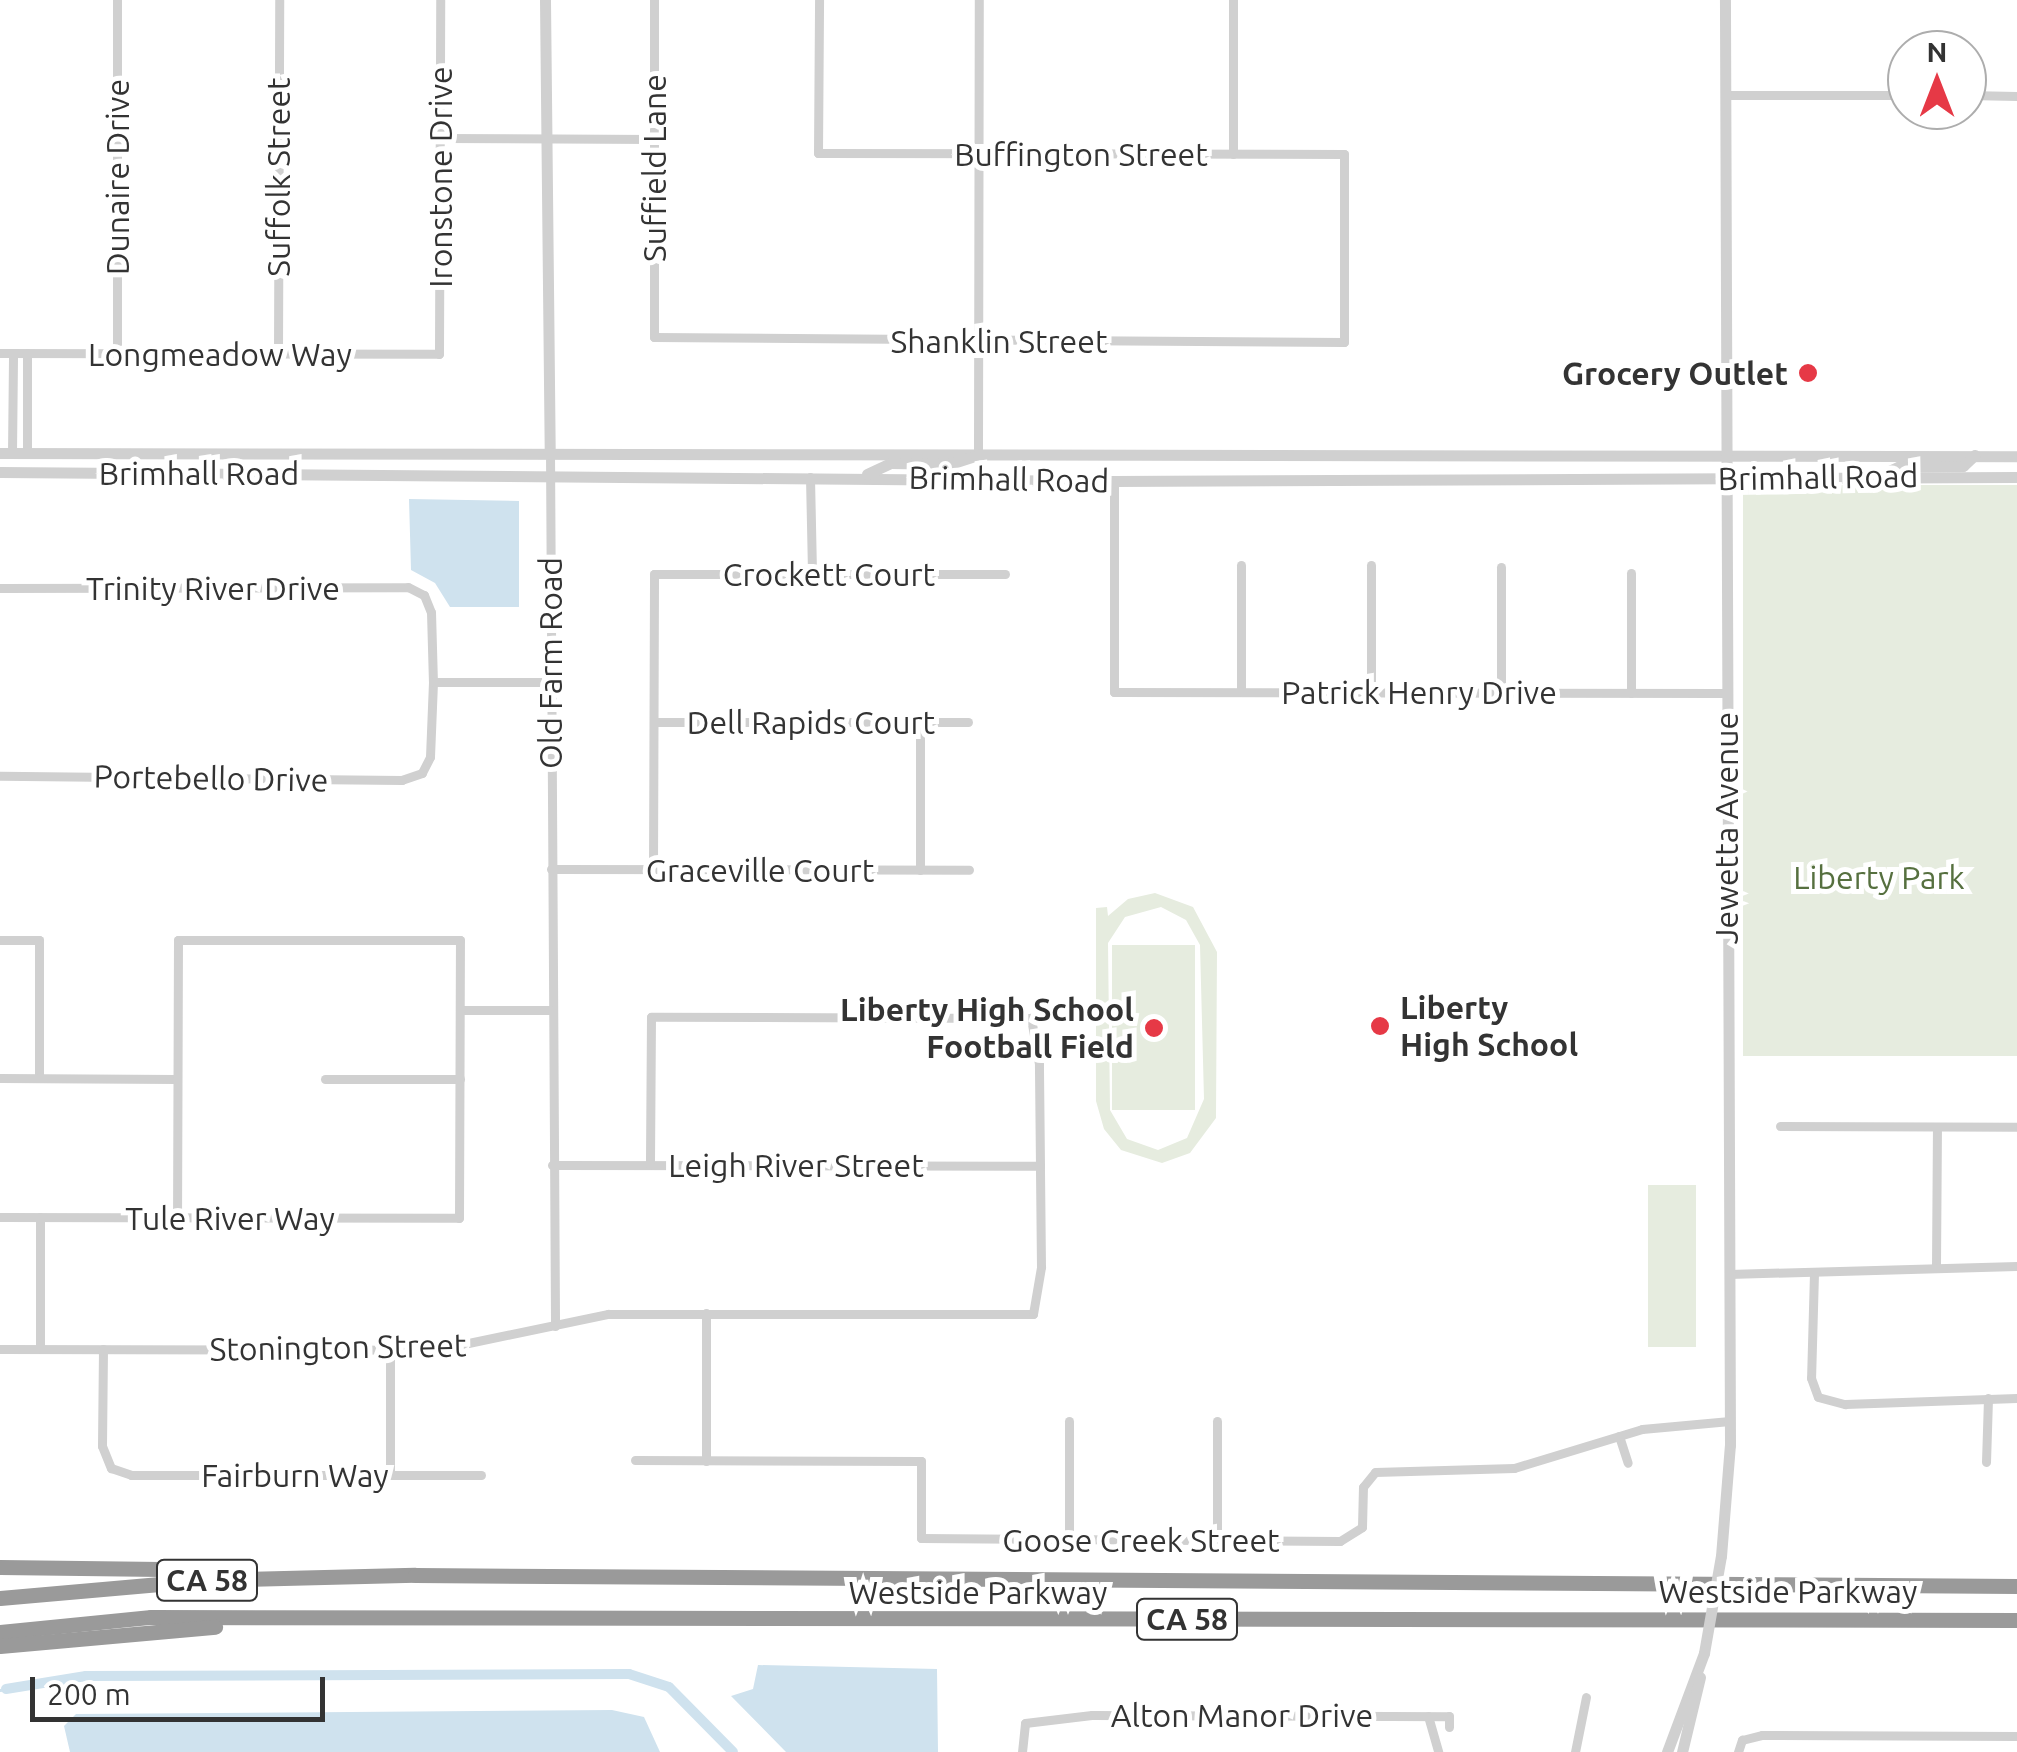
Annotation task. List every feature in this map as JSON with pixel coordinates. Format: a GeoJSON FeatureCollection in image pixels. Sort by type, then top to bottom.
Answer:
{"type":"FeatureCollection","features":[{"type":"Feature","properties":{"kind":"highway"},"geometry":{"type":"LineString","coordinates":[[0,1568],[416,1575]]}},
{"type":"Feature","properties":{"kind":"highway","name":"Westside Parkway"},"geometry":{"type":"LineString","coordinates":[[0,1598],[205,1580],[416,1575],[2017,1586]]}},
{"type":"Feature","properties":{"kind":"highway","name":"Westside Parkway"},"geometry":{"type":"LineString","coordinates":[[0,1632],[151,1616],[357,1620],[2017,1620]]}},
{"type":"Feature","properties":{"kind":"highway"},"geometry":{"type":"LineString","coordinates":[[0,1646],[112,1632],[357,1620]]}},
{"type":"Feature","properties":{"kind":"street","name":"Dunaire Drive"},"geometry":{"type":"LineString","coordinates":[[117,0],[117,354]]}},
{"type":"Feature","properties":{"kind":"street","name":"Suffolk Street"},"geometry":{"type":"LineString","coordinates":[[278,0],[278,354]]}},
{"type":"Feature","properties":{"kind":"street","name":"Ironstone Drive"},"geometry":{"type":"LineString","coordinates":[[439,354],[440,0]]}},
{"type":"Feature","properties":{"kind":"street","name":"Old Farm Road"},"geometry":{"type":"LineString","coordinates":[[545,0],[556,1326]]}},
{"type":"Feature","properties":{"kind":"street","name":"Suffield Lane"},"geometry":{"type":"LineString","coordinates":[[654,0],[654,337]]}},
{"type":"Feature","properties":{"kind":"street","name":"Buffington Street"},"geometry":{"type":"LineString","coordinates":[[818,0],[818,154],[1344,154],[1344,342]]}},
{"type":"Feature","properties":{"kind":"street"},"geometry":{"type":"LineString","coordinates":[[863,476],[890,464],[950,464],[978,454],[979,0]]}},
{"type":"Feature","properties":{"kind":"street"},"geometry":{"type":"LineString","coordinates":[[1233,0],[1233,154]]}},
{"type":"Feature","properties":{"kind":"street","name":"Jewetta Avenue"},"geometry":{"type":"LineString","coordinates":[[1682,1752],[1721,1556],[1730,1421],[1722,453],[1725,0]]}},
{"type":"Feature","properties":{"kind":"street"},"geometry":{"type":"LineString","coordinates":[[1725,95],[1887,95]]}},
{"type":"Feature","properties":{"kind":"street"},"geometry":{"type":"LineString","coordinates":[[1987,96],[2017,96]]}},
{"type":"Feature","properties":{"kind":"street"},"geometry":{"type":"LineString","coordinates":[[440,138],[654,138]]}},
{"type":"Feature","properties":{"kind":"street","name":"Shanklin Street"},"geometry":{"type":"LineString","coordinates":[[654,337],[1344,342]]}},
{"type":"Feature","properties":{"kind":"street","name":"Longmeadow Way"},"geometry":{"type":"LineString","coordinates":[[0,354],[439,354]]}},
{"type":"Feature","properties":{"kind":"street"},"geometry":{"type":"LineString","coordinates":[[6,453],[13,354]]}},
{"type":"Feature","properties":{"kind":"street"},"geometry":{"type":"LineString","coordinates":[[0,462],[27,453],[27,354]]}},
{"type":"Feature","properties":{"kind":"street","name":"Brimhall Road"},"geometry":{"type":"LineString","coordinates":[[6,453],[2017,456]]}},
{"type":"Feature","properties":{"kind":"street"},"geometry":{"type":"LineString","coordinates":[[1876,476],[1898,467],[1963,466],[1975,455]]}},
{"type":"Feature","properties":{"kind":"street","name":"Brimhall Road"},"geometry":{"type":"LineString","coordinates":[[0,472],[863,476],[1114,482],[2017,477]]}},
{"type":"Feature","properties":{"kind":"street"},"geometry":{"type":"LineString","coordinates":[[810,476],[812,574]]}},
{"type":"Feature","properties":{"kind":"street","name":"Patrick Henry Drive"},"geometry":{"type":"LineString","coordinates":[[1114,482],[1114,692],[1725,693]]}},
{"type":"Feature","properties":{"kind":"street"},"geometry":{"type":"LineString","coordinates":[[1241,565],[1241,692]]}},
{"type":"Feature","properties":{"kind":"street"},"geometry":{"type":"LineString","coordinates":[[1371,565],[1371,692]]}},
{"type":"Feature","properties":{"kind":"street"},"geometry":{"type":"LineString","coordinates":[[1501,567],[1501,693]]}},
{"type":"Feature","properties":{"kind":"street"},"geometry":{"type":"LineString","coordinates":[[1631,573],[1631,693]]}},
{"type":"Feature","properties":{"kind":"street","name":"Crockett Court"},"geometry":{"type":"LineString","coordinates":[[654,722],[654,574],[1005,574]]}},
{"type":"Feature","properties":{"kind":"street","name":"Trinity River Drive"},"geometry":{"type":"LineString","coordinates":[[0,588],[408,587],[424,594],[431,612],[433,682]]}},
{"type":"Feature","properties":{"kind":"street"},"geometry":{"type":"LineString","coordinates":[[433,682],[550,682]]}},
{"type":"Feature","properties":{"kind":"street","name":"Portebello Drive"},"geometry":{"type":"LineString","coordinates":[[0,776],[402,780],[422,773],[430,758],[433,682]]}},
{"type":"Feature","properties":{"kind":"street"},"geometry":{"type":"LineString","coordinates":[[654,722],[654,870]]}},
{"type":"Feature","properties":{"kind":"street","name":"Dell Rapids Court"},"geometry":{"type":"LineString","coordinates":[[654,722],[968,722]]}},
{"type":"Feature","properties":{"kind":"street"},"geometry":{"type":"LineString","coordinates":[[920,722],[920,870]]}},
{"type":"Feature","properties":{"kind":"street","name":"Graceville Court"},"geometry":{"type":"LineString","coordinates":[[551,869],[969,870]]}},
{"type":"Feature","properties":{"kind":"street"},"geometry":{"type":"LineString","coordinates":[[0,940],[39,940],[39,1078]]}},
{"type":"Feature","properties":{"kind":"street"},"geometry":{"type":"LineString","coordinates":[[177,1218],[178,940],[460,940],[460,1079],[325,1079]]}},
{"type":"Feature","properties":{"kind":"street"},"geometry":{"type":"LineString","coordinates":[[460,1010],[551,1010]]}},
{"type":"Feature","properties":{"kind":"street"},"geometry":{"type":"LineString","coordinates":[[650,1165],[651,1017],[1031,1018],[1039,1064],[1040,1166]]}},
{"type":"Feature","properties":{"kind":"street"},"geometry":{"type":"LineString","coordinates":[[0,1078],[178,1079]]}},
{"type":"Feature","properties":{"kind":"street","name":"Tule River Way"},"geometry":{"type":"LineString","coordinates":[[0,1217],[460,1218],[460,1079]]}},
{"type":"Feature","properties":{"kind":"street"},"geometry":{"type":"LineString","coordinates":[[1780,1126],[2017,1127]]}},
{"type":"Feature","properties":{"kind":"street"},"geometry":{"type":"LineString","coordinates":[[1936,1266],[1937,1127]]}},
{"type":"Feature","properties":{"kind":"street","name":"Leigh River Street"},"geometry":{"type":"LineString","coordinates":[[552,1165],[1040,1166]]}},
{"type":"Feature","properties":{"kind":"street","name":"Stonington Street"},"geometry":{"type":"LineString","coordinates":[[0,1349],[467,1347],[608,1314],[1033,1314],[1040,1268],[1040,1166]]}},
{"type":"Feature","properties":{"kind":"street"},"geometry":{"type":"LineString","coordinates":[[40,1217],[40,1349]]}},
{"type":"Feature","properties":{"kind":"street"},"geometry":{"type":"LineString","coordinates":[[1729,1274],[2017,1266]]}},
{"type":"Feature","properties":{"kind":"street"},"geometry":{"type":"LineString","coordinates":[[1814,1273],[1810,1378],[1818,1397],[1845,1404],[2017,1398]]}},
{"type":"Feature","properties":{"kind":"street"},"geometry":{"type":"LineString","coordinates":[[635,1460],[706,1460],[706,1313]]}},
{"type":"Feature","properties":{"kind":"street","name":"Fairburn Way"},"geometry":{"type":"LineString","coordinates":[[102,1350],[102,1446],[111,1468],[131,1475],[481,1476]]}},
{"type":"Feature","properties":{"kind":"street"},"geometry":{"type":"LineString","coordinates":[[390,1350],[390,1475]]}},
{"type":"Feature","properties":{"kind":"street"},"geometry":{"type":"LineString","coordinates":[[1986,1462],[1988,1398]]}},
{"type":"Feature","properties":{"kind":"street"},"geometry":{"type":"LineString","coordinates":[[1069,1421],[1069,1542]]}},
{"type":"Feature","properties":{"kind":"street"},"geometry":{"type":"LineString","coordinates":[[1628,1463],[1619,1436],[1665,1424],[1730,1421]]}},
{"type":"Feature","properties":{"kind":"street"},"geometry":{"type":"LineString","coordinates":[[1216,1542],[1217,1422]]}},
{"type":"Feature","properties":{"kind":"street","name":"Goose Creek Street"},"geometry":{"type":"LineString","coordinates":[[706,1460],[921,1461],[921,1538],[1346,1541],[1358,1534],[1370,1474],[1514,1468],[1619,1436]]}},
{"type":"Feature","properties":{"kind":"street","name":"Jewetta Avenue"},"geometry":{"type":"LineString","coordinates":[[1667,1752],[1704,1653]]}},
{"type":"Feature","properties":{"kind":"street"},"geometry":{"type":"LineString","coordinates":[[1575,1752],[1586,1698]]}},
{"type":"Feature","properties":{"kind":"street","name":"Alton Manor Drive"},"geometry":{"type":"LineString","coordinates":[[1022,1752],[1025,1724],[1092,1715],[1449,1716],[1449,1727]]}},
{"type":"Feature","properties":{"kind":"street"},"geometry":{"type":"LineString","coordinates":[[1428,1716],[1438,1752]]}},
{"type":"Feature","properties":{"kind":"street"},"geometry":{"type":"LineString","coordinates":[[1738,1752],[1742,1740],[2017,1736]]}},
{"type":"Feature","properties":{"kind":"green space","name":"Liberty Park"},"geometry":{"type":"Polygon","coordinates":[[[1743,485],[2017,485],[2017,1056],[1743,1056],[1743,485]]]}},
{"type":"Feature","properties":{"kind":"green space"},"geometry":{"type":"Polygon","coordinates":[[[1155,893],[1193,907],[1217,952],[1216,1118],[1190,1153],[1162,1163],[1121,1150],[1104,1129],[1096,1101],[1096,908],[1107,907],[1108,916],[1128,899],[1155,893]],[[1161,907],[1125,917],[1108,943],[1110,1110],[1127,1139],[1158,1150],[1187,1138],[1204,1099],[1200,945],[1186,920],[1161,907]]]}},
{"type":"Feature","properties":{"kind":"green space","name":"Liberty High School Football Field"},"geometry":{"type":"Polygon","coordinates":[[[1112,945],[1195,945],[1195,1110],[1112,1110],[1112,945]]]}},
{"type":"Feature","properties":{"kind":"green space"},"geometry":{"type":"Polygon","coordinates":[[[1648,1185],[1696,1185],[1696,1347],[1648,1347],[1648,1185]]]}},
{"type":"Feature","properties":{"kind":"water"},"geometry":{"type":"Polygon","coordinates":[[[409,499],[519,501],[519,607],[450,607],[435,583],[411,570],[409,499]]]}},
{"type":"Feature","properties":{"kind":"water"},"geometry":{"type":"Polygon","coordinates":[[[758,1665],[937,1669],[938,1752],[786,1752],[731,1696],[753,1689],[758,1665]]]}},
{"type":"Feature","properties":{"kind":"water"},"geometry":{"type":"Polygon","coordinates":[[[612,1710],[644,1717],[660,1752],[70,1752],[64,1726],[76,1714],[612,1710]]]}},
{"type":"Feature","properties":{"kind":"waterway"},"geometry":{"type":"LineString","coordinates":[[6,1689],[86,1676],[629,1674],[669,1687],[733,1752]]}},
{"type":"Feature","properties":{"kind":"waterway"},"geometry":{"type":"LineString","coordinates":[[0,1690],[6,1689]]}},
{"type":"Feature","properties":{"kind":"place","name":"Grocery Outlet"},"geometry":{"type":"Point","coordinates":[1808,373]}},
{"type":"Feature","properties":{"kind":"place","name":"Liberty High School"},"geometry":{"type":"Point","coordinates":[1380,1026]}},
{"type":"Feature","properties":{"kind":"place","name":"Liberty High School Football Field"},"geometry":{"type":"Point","coordinates":[1154,1028]}}]}
